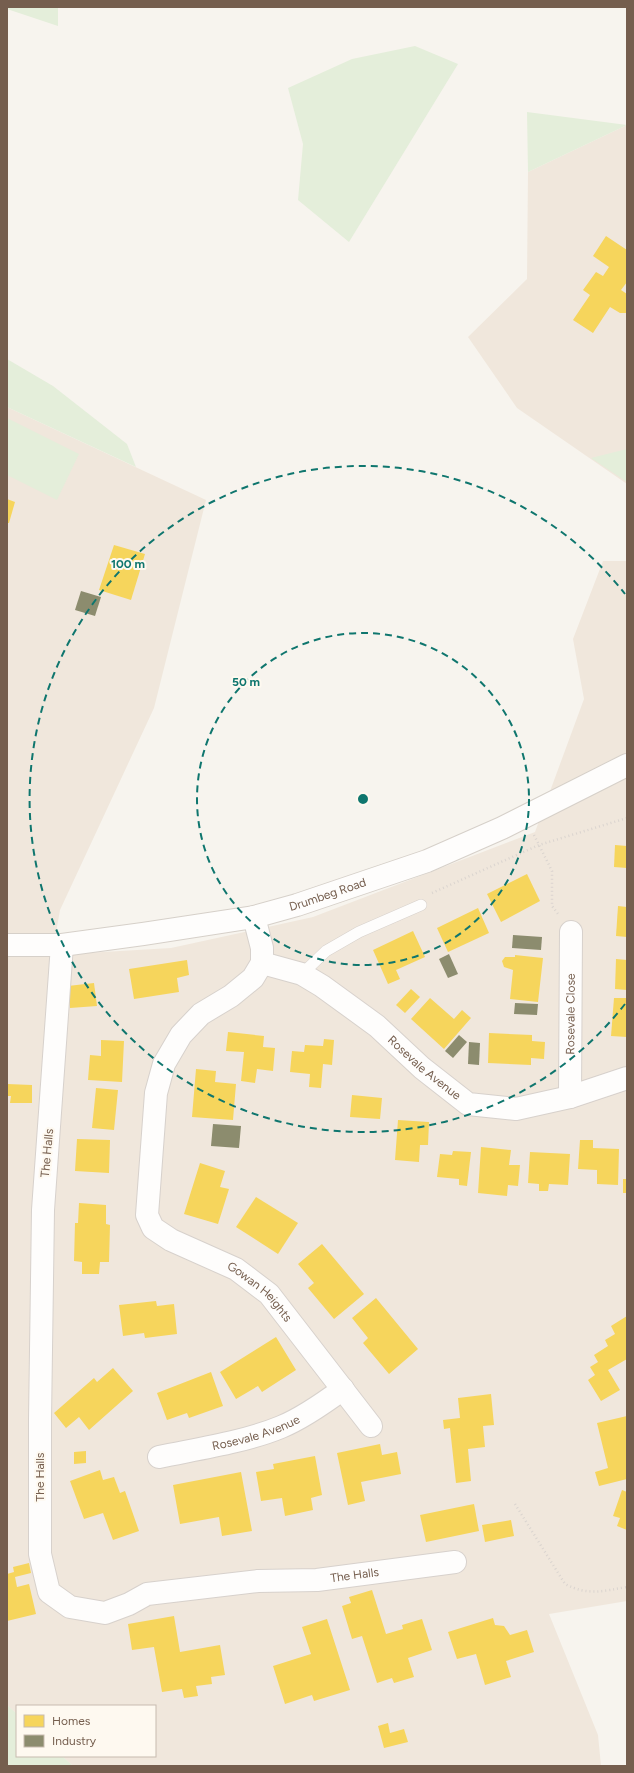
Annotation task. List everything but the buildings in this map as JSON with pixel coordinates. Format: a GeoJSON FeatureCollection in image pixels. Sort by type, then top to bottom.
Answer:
{"type":"FeatureCollection","features":[{"type":"Feature","properties":{"kind":"street","name":"Drumbeg Road"},"geometry":{"type":"LineString","coordinates":[[7,946],[62,944],[143,934],[254,917],[303,903],[427,861],[502,828],[627,765]]}},
{"type":"Feature","properties":{"kind":"street"},"geometry":{"type":"LineString","coordinates":[[254,917],[262,948],[262,963]]}},
{"type":"Feature","properties":{"kind":"street","name":"Rosevale Close"},"geometry":{"type":"LineString","coordinates":[[570,1097],[571,932]]}},
{"type":"Feature","properties":{"kind":"street","name":"The Halls"},"geometry":{"type":"LineString","coordinates":[[62,944],[43,1218],[40,1554],[48,1592],[70,1607],[105,1613],[128,1604],[147,1594],[258,1581],[317,1580],[455,1562]]}},
{"type":"Feature","properties":{"kind":"street","name":"Rosevale Avenue"},"geometry":{"type":"LineString","coordinates":[[262,963],[302,974],[322,986],[377,1026],[422,1068],[468,1104],[516,1109],[570,1097],[627,1078]]}},
{"type":"Feature","properties":{"kind":"street","name":"Gowan Heights"},"geometry":{"type":"LineString","coordinates":[[262,963],[253,978],[231,996],[201,1014],[181,1035],[164,1064],[156,1093],[147,1215],[153,1228],[171,1240],[236,1270],[269,1294],[371,1426]]}},
{"type":"Feature","properties":{"kind":"street","name":"Rosevale Avenue"},"geometry":{"type":"LineString","coordinates":[[159,1457],[240,1439],[281,1427],[320,1406],[343,1389]]}},
{"type":"Feature","properties":{"kind":"lane"},"geometry":{"type":"LineString","coordinates":[[302,974],[326,952],[359,932],[421,905]]}},
{"type":"Feature","properties":{"kind":"path"},"geometry":{"type":"LineString","coordinates":[[421,905],[433,892],[539,845],[627,818]]}},
{"type":"Feature","properties":{"kind":"path"},"geometry":{"type":"LineString","coordinates":[[539,845],[552,871],[552,906],[571,932]]}},
{"type":"Feature","properties":{"kind":"path"},"geometry":{"type":"LineString","coordinates":[[515,1504],[565,1584],[578,1591],[596,1592],[627,1587]]}},
{"type":"Feature","properties":{"kind":"shaded area"},"geometry":{"type":"Polygon","coordinates":[[[627,125],[627,484],[517,408],[468,337],[527,279],[528,172],[627,125]]]}},
{"type":"Feature","properties":{"kind":"shaded area"},"geometry":{"type":"Polygon","coordinates":[[[7,407],[206,500],[154,708],[60,910],[52,955],[171,948],[313,917],[535,832],[584,699],[573,639],[603,561],[627,561],[627,1601],[549,1614],[598,1735],[601,1766],[73,1766],[63,1757],[156,1757],[156,1705],[16,1705],[16,1713],[7,1705],[7,407]]]}},
{"type":"Feature","properties":{"kind":"green space"},"geometry":{"type":"Polygon","coordinates":[[[7,7],[58,7],[58,26],[7,9],[7,7]]]}},
{"type":"Feature","properties":{"kind":"green space"},"geometry":{"type":"Polygon","coordinates":[[[415,46],[458,64],[349,242],[298,200],[303,144],[288,88],[352,59],[415,46]]]}},
{"type":"Feature","properties":{"kind":"green space"},"geometry":{"type":"Polygon","coordinates":[[[527,112],[627,125],[528,172],[527,112]]]}},
{"type":"Feature","properties":{"kind":"green space"},"geometry":{"type":"Polygon","coordinates":[[[7,359],[53,386],[127,444],[136,467],[7,407],[7,359]]]}},
{"type":"Feature","properties":{"kind":"green space"},"geometry":{"type":"Polygon","coordinates":[[[7,418],[79,454],[57,500],[7,475],[7,418]]]}},
{"type":"Feature","properties":{"kind":"green space"},"geometry":{"type":"Polygon","coordinates":[[[627,449],[627,482],[591,458],[627,449]]]}},
{"type":"Feature","properties":{"kind":"green space"},"geometry":{"type":"Polygon","coordinates":[[[7,1705],[16,1713],[16,1757],[63,1757],[73,1766],[7,1766],[7,1705]]]}}]}
